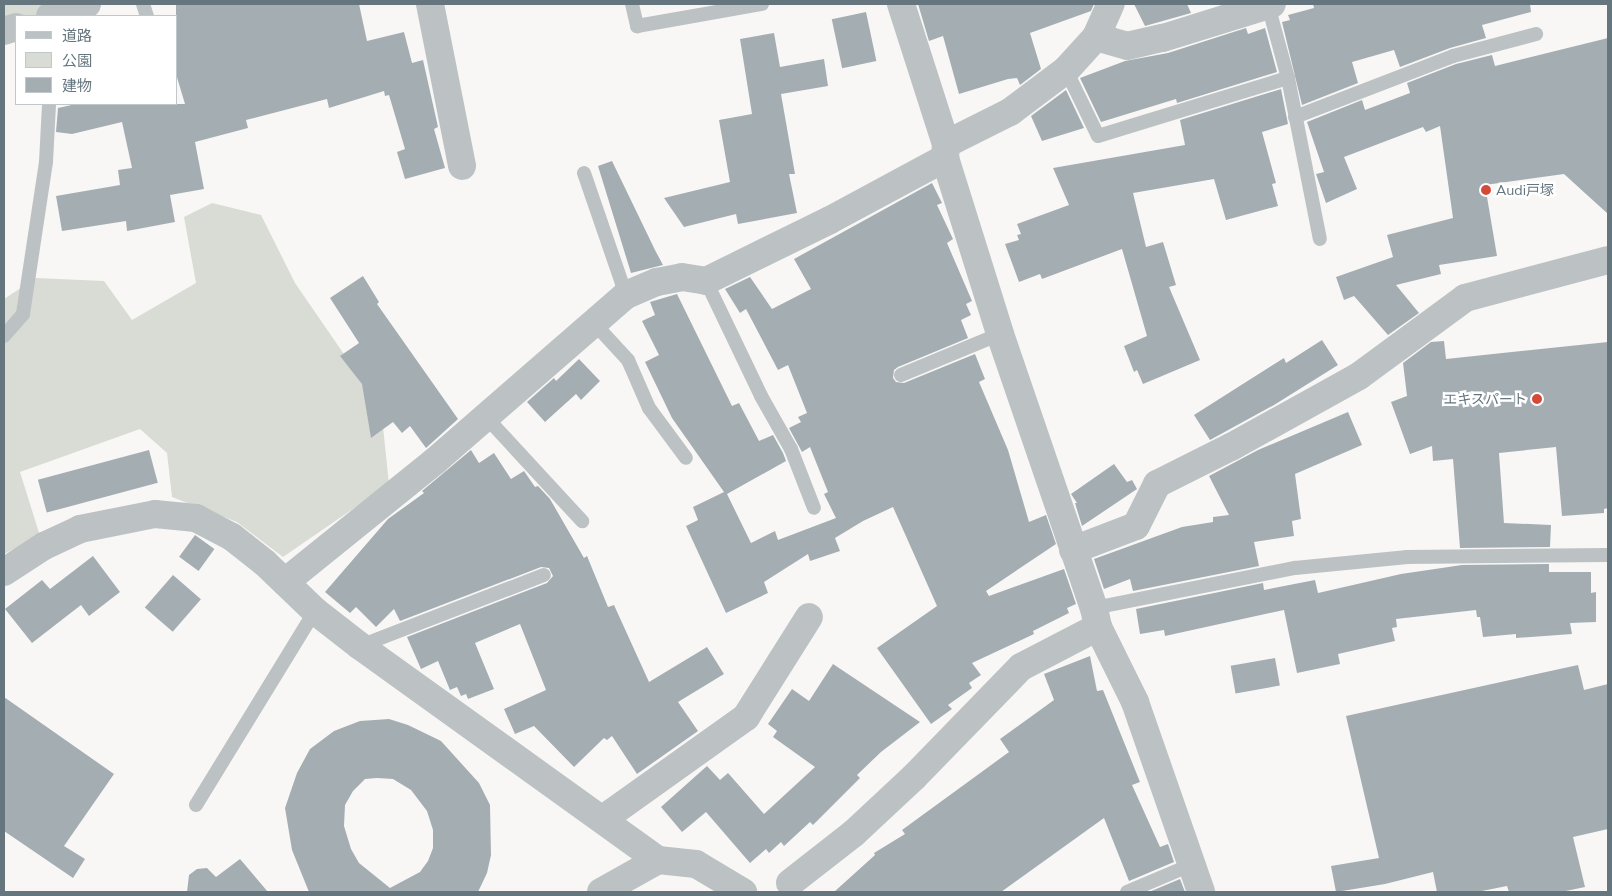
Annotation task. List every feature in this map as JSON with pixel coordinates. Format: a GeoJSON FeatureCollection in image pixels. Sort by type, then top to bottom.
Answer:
{"type":"FeatureCollection","features":[{"type":"Feature","properties":{"kind":"street"},"geometry":{"type":"LineString","coordinates":[[56,15],[87,4]]}},
{"type":"Feature","properties":{"kind":"street"},"geometry":{"type":"LineString","coordinates":[[430,4],[462,166]]}},
{"type":"Feature","properties":{"kind":"street"},"geometry":{"type":"LineString","coordinates":[[901,4],[1000,334],[1073,550],[1096,617],[1135,702],[1202,892]]}},
{"type":"Feature","properties":{"kind":"street"},"geometry":{"type":"LineString","coordinates":[[285,582],[436,461],[593,322],[626,296],[657,282],[682,277],[706,281],[830,220],[946,151],[1010,112],[1066,70],[1096,37],[1111,4]]}},
{"type":"Feature","properties":{"kind":"street"},"geometry":{"type":"LineString","coordinates":[[1096,37],[1127,46],[1163,38],[1270,4]]}},
{"type":"Feature","properties":{"kind":"street"},"geometry":{"type":"LineString","coordinates":[[1073,550],[1136,526],[1157,484],[1231,447],[1359,376],[1465,298],[1608,260]]}},
{"type":"Feature","properties":{"kind":"street"},"geometry":{"type":"LineString","coordinates":[[4,572],[44,546],[80,529],[155,514],[196,518],[232,537],[265,563],[315,611],[360,646],[658,860],[696,864],[743,892]]}},
{"type":"Feature","properties":{"kind":"street"},"geometry":{"type":"LineString","coordinates":[[603,819],[746,717],[809,617]]}},
{"type":"Feature","properties":{"kind":"street"},"geometry":{"type":"LineString","coordinates":[[790,883],[854,833],[914,777],[1021,667],[1096,617]]}},
{"type":"Feature","properties":{"kind":"street"},"geometry":{"type":"LineString","coordinates":[[601,892],[658,860]]}},
{"type":"Feature","properties":{"kind":"lane"},"geometry":{"type":"LineString","coordinates":[[632,4],[637,26],[762,4]]}},
{"type":"Feature","properties":{"kind":"lane"},"geometry":{"type":"LineString","coordinates":[[1270,4],[1288,78],[1320,239]]}},
{"type":"Feature","properties":{"kind":"lane"},"geometry":{"type":"LineString","coordinates":[[1295,117],[1452,56],[1536,34]]}},
{"type":"Feature","properties":{"kind":"lane"},"geometry":{"type":"LineString","coordinates":[[1066,70],[1098,136],[1288,78]]}},
{"type":"Feature","properties":{"kind":"lane"},"geometry":{"type":"LineString","coordinates":[[4,336],[23,314],[46,162],[49,105]]}},
{"type":"Feature","properties":{"kind":"lane"},"geometry":{"type":"LineString","coordinates":[[584,172],[626,296]]}},
{"type":"Feature","properties":{"kind":"lane"},"geometry":{"type":"LineString","coordinates":[[706,281],[761,396],[791,449],[814,508]]}},
{"type":"Feature","properties":{"kind":"lane"},"geometry":{"type":"LineString","coordinates":[[593,322],[628,360],[649,408],[686,458]]}},
{"type":"Feature","properties":{"kind":"lane"},"geometry":{"type":"LineString","coordinates":[[901,375],[1000,334]]}},
{"type":"Feature","properties":{"kind":"lane"},"geometry":{"type":"LineString","coordinates":[[486,417],[582,521]]}},
{"type":"Feature","properties":{"kind":"lane"},"geometry":{"type":"LineString","coordinates":[[1096,617],[1295,568],[1407,557],[1608,554]]}},
{"type":"Feature","properties":{"kind":"lane"},"geometry":{"type":"LineString","coordinates":[[360,646],[544,575]]}},
{"type":"Feature","properties":{"kind":"lane"},"geometry":{"type":"LineString","coordinates":[[196,805],[315,611]]}},
{"type":"Feature","properties":{"kind":"lane"},"geometry":{"type":"LineString","coordinates":[[1127,892],[1193,864]]}},
{"type":"Feature","properties":{"kind":"green space"},"geometry":{"type":"Polygon","coordinates":[[[4,4],[42,4],[44,15],[15,15],[4,31],[4,4]]]}},
{"type":"Feature","properties":{"kind":"green space"},"geometry":{"type":"Polygon","coordinates":[[[212,203],[261,215],[295,283],[381,408],[389,484],[283,557],[237,522],[172,497],[167,453],[140,429],[20,472],[40,536],[4,554],[4,299],[36,278],[104,281],[132,320],[196,283],[184,217],[212,203]]]}},
{"type":"Feature","properties":{"kind":"building"},"geometry":{"type":"Polygon","coordinates":[[[176,4],[359,4],[367,41],[404,32],[412,63],[423,60],[438,127],[434,129],[445,168],[405,179],[397,152],[405,149],[389,95],[385,96],[384,91],[329,108],[327,99],[246,120],[248,128],[195,142],[204,189],[170,195],[175,222],[127,231],[126,221],[62,231],[56,196],[120,185],[118,170],[132,168],[122,122],[72,134],[56,132],[58,108],[72,105],[185,104],[178,81],[178,15],[176,15],[176,4]]]}},
{"type":"Feature","properties":{"kind":"building"},"geometry":{"type":"Polygon","coordinates":[[[918,4],[1094,4],[1091,11],[1030,33],[1041,69],[1020,85],[1017,78],[1008,79],[959,94],[943,36],[929,41],[918,4]]]}},
{"type":"Feature","properties":{"kind":"building"},"geometry":{"type":"Polygon","coordinates":[[[1134,4],[1187,4],[1191,13],[1145,26],[1134,4]]]}},
{"type":"Feature","properties":{"kind":"building"},"geometry":{"type":"Polygon","coordinates":[[[1313,4],[1530,4],[1531,12],[1482,25],[1486,38],[1450,48],[1400,67],[1394,50],[1352,62],[1358,83],[1302,105],[1282,22],[1290,20],[1288,15],[1314,8],[1313,4]]]}},
{"type":"Feature","properties":{"kind":"building"},"geometry":{"type":"Polygon","coordinates":[[[866,12],[876,61],[842,68],[832,19],[866,12]]]}},
{"type":"Feature","properties":{"kind":"building"},"geometry":{"type":"Polygon","coordinates":[[[1246,28],[1248,34],[1265,28],[1277,72],[1177,103],[1176,99],[1101,122],[1080,78],[1125,61],[1168,53],[1246,28]]]}},
{"type":"Feature","properties":{"kind":"building"},"geometry":{"type":"Polygon","coordinates":[[[774,33],[780,67],[824,59],[828,86],[781,94],[795,174],[789,174],[797,213],[738,224],[736,214],[684,227],[664,198],[730,182],[719,120],[752,114],[740,39],[774,33]]]}},
{"type":"Feature","properties":{"kind":"building"},"geometry":{"type":"Polygon","coordinates":[[[1608,38],[1608,214],[1564,174],[1485,185],[1497,256],[1439,265],[1441,274],[1396,285],[1419,313],[1388,335],[1354,296],[1344,300],[1336,277],[1393,257],[1387,235],[1453,218],[1440,126],[1426,132],[1423,127],[1344,157],[1357,189],[1326,203],[1316,174],[1324,172],[1307,122],[1362,100],[1365,110],[1410,93],[1407,83],[1456,64],[1492,55],[1495,66],[1608,38]]]}},
{"type":"Feature","properties":{"kind":"building"},"geometry":{"type":"Polygon","coordinates":[[[1281,89],[1288,124],[1262,132],[1276,183],[1272,184],[1278,206],[1226,220],[1214,179],[1133,193],[1146,247],[1163,242],[1176,285],[1169,287],[1200,360],[1143,384],[1137,370],[1134,372],[1124,346],[1147,336],[1122,249],[1042,279],[1040,274],[1019,282],[1005,244],[1019,240],[1017,235],[1021,234],[1017,224],[1069,205],[1053,168],[1185,145],[1180,120],[1281,89]]]}},
{"type":"Feature","properties":{"kind":"building"},"geometry":{"type":"Polygon","coordinates":[[[1066,90],[1084,128],[1042,141],[1031,116],[1066,90]]]}},
{"type":"Feature","properties":{"kind":"building"},"geometry":{"type":"Polygon","coordinates":[[[612,161],[663,265],[631,273],[598,166],[612,161]]]}},
{"type":"Feature","properties":{"kind":"building"},"geometry":{"type":"Polygon","coordinates":[[[932,183],[942,203],[937,205],[953,239],[947,243],[972,301],[966,304],[971,315],[961,320],[968,338],[898,367],[894,370],[893,378],[896,382],[904,383],[975,354],[985,379],[979,382],[1008,450],[1029,522],[1046,515],[1056,544],[986,591],[989,596],[1064,569],[1076,604],[1067,608],[1069,613],[1033,631],[1034,634],[972,663],[981,675],[969,683],[972,688],[948,705],[952,709],[931,724],[877,648],[937,606],[893,507],[863,521],[835,538],[840,551],[810,561],[808,554],[764,582],[768,593],[726,613],[686,526],[698,520],[693,507],[724,492],[672,418],[645,362],[659,355],[642,321],[655,315],[650,302],[677,294],[732,406],[739,403],[759,441],[773,435],[783,453],[786,461],[727,494],[751,543],[775,531],[778,540],[836,518],[824,494],[828,492],[810,447],[802,452],[789,428],[801,422],[798,417],[807,413],[788,365],[778,370],[746,309],[740,313],[725,289],[750,277],[772,309],[811,289],[794,259],[932,183]]]}},
{"type":"Feature","properties":{"kind":"building"},"geometry":{"type":"Polygon","coordinates":[[[363,276],[379,302],[377,304],[458,419],[426,448],[410,426],[402,433],[393,422],[371,438],[362,384],[340,356],[359,343],[330,298],[363,276]]]}},
{"type":"Feature","properties":{"kind":"building"},"geometry":{"type":"Polygon","coordinates":[[[1322,340],[1338,365],[1274,405],[1210,440],[1194,415],[1284,358],[1286,363],[1322,340]]]}},
{"type":"Feature","properties":{"kind":"building"},"geometry":{"type":"Polygon","coordinates":[[[1444,341],[1446,359],[1608,342],[1608,508],[1604,509],[1604,513],[1562,516],[1556,447],[1499,453],[1504,523],[1551,525],[1550,547],[1460,548],[1453,459],[1433,461],[1432,446],[1410,454],[1391,402],[1407,396],[1403,363],[1431,342],[1444,341]]]}},
{"type":"Feature","properties":{"kind":"building"},"geometry":{"type":"Polygon","coordinates":[[[579,359],[600,381],[581,400],[576,394],[545,422],[527,402],[554,378],[556,381],[579,359]]]}},
{"type":"Feature","properties":{"kind":"building"},"geometry":{"type":"Polygon","coordinates":[[[1348,412],[1362,445],[1295,474],[1301,519],[1292,521],[1294,536],[1254,542],[1259,566],[1133,591],[1130,579],[1104,589],[1094,559],[1182,527],[1213,522],[1213,517],[1229,515],[1209,476],[1258,450],[1348,412]]]}},
{"type":"Feature","properties":{"kind":"building"},"geometry":{"type":"Polygon","coordinates":[[[149,450],[158,483],[47,513],[38,480],[149,450]]]}},
{"type":"Feature","properties":{"kind":"building"},"geometry":{"type":"Polygon","coordinates":[[[471,450],[479,463],[494,453],[511,479],[524,471],[535,487],[538,486],[550,499],[584,558],[587,556],[608,607],[614,605],[649,682],[707,647],[724,674],[678,702],[698,731],[637,774],[612,736],[607,740],[604,738],[574,767],[534,726],[515,734],[504,709],[546,690],[520,624],[475,643],[494,689],[468,699],[466,694],[461,696],[457,687],[450,690],[438,661],[421,669],[407,637],[547,583],[553,576],[549,568],[541,567],[400,621],[394,609],[376,627],[356,607],[350,613],[325,592],[388,519],[424,493],[422,491],[471,450]]]}},
{"type":"Feature","properties":{"kind":"building"},"geometry":{"type":"Polygon","coordinates":[[[1114,464],[1127,482],[1132,480],[1137,489],[1082,526],[1075,503],[1077,503],[1071,494],[1114,464]]]}},
{"type":"Feature","properties":{"kind":"building"},"geometry":{"type":"Polygon","coordinates":[[[195,535],[214,549],[199,571],[179,557],[195,535]]]}},
{"type":"Feature","properties":{"kind":"building"},"geometry":{"type":"Polygon","coordinates":[[[93,556],[120,592],[89,616],[81,605],[32,643],[5,609],[42,580],[50,589],[93,556]]]}},
{"type":"Feature","properties":{"kind":"building"},"geometry":{"type":"Polygon","coordinates":[[[1549,564],[1549,572],[1591,572],[1591,593],[1596,592],[1596,622],[1570,623],[1572,634],[1516,638],[1516,634],[1483,637],[1480,617],[1477,617],[1476,610],[1396,619],[1397,627],[1392,628],[1395,641],[1338,654],[1340,664],[1297,673],[1284,610],[1165,636],[1164,630],[1140,634],[1136,609],[1263,583],[1264,590],[1315,580],[1318,593],[1401,574],[1462,565],[1549,564]]]}},
{"type":"Feature","properties":{"kind":"building"},"geometry":{"type":"Polygon","coordinates":[[[173,575],[201,599],[173,632],[145,607],[173,575]]]}},
{"type":"Feature","properties":{"kind":"building"},"geometry":{"type":"Polygon","coordinates":[[[1090,656],[1097,691],[1103,690],[1140,782],[1132,785],[1160,847],[1168,844],[1174,862],[1129,881],[1104,818],[1001,892],[834,892],[875,855],[874,853],[905,834],[902,830],[1009,752],[1000,739],[1054,700],[1044,674],[1090,656]]]}},
{"type":"Feature","properties":{"kind":"building"},"geometry":{"type":"Polygon","coordinates":[[[1275,658],[1280,686],[1236,693],[1231,666],[1275,658]]]}},
{"type":"Feature","properties":{"kind":"building"},"geometry":{"type":"Polygon","coordinates":[[[833,664],[920,722],[881,752],[857,775],[860,778],[813,825],[810,822],[784,846],[781,842],[769,853],[766,849],[750,863],[706,812],[682,832],[661,807],[707,766],[720,780],[728,773],[764,814],[815,767],[773,737],[777,731],[768,724],[792,689],[809,701],[833,664]]]}},
{"type":"Feature","properties":{"kind":"building"},"geometry":{"type":"Polygon","coordinates":[[[1578,665],[1584,690],[1608,684],[1608,829],[1573,837],[1585,887],[1561,892],[1509,892],[1507,886],[1477,892],[1437,892],[1433,872],[1385,884],[1336,892],[1331,866],[1379,858],[1346,716],[1578,665]]]}},
{"type":"Feature","properties":{"kind":"building"},"geometry":{"type":"Polygon","coordinates":[[[4,697],[114,774],[64,846],[85,859],[73,878],[4,831],[4,697]]]}},
{"type":"Feature","properties":{"kind":"building"},"geometry":{"type":"Polygon","coordinates":[[[389,719],[408,725],[441,741],[479,783],[490,805],[491,855],[487,873],[478,892],[309,892],[292,850],[285,808],[297,773],[310,749],[334,731],[360,721],[389,719]],[[365,779],[353,791],[345,805],[344,826],[351,849],[359,863],[390,888],[420,872],[428,861],[433,848],[433,830],[427,811],[411,790],[393,779],[365,779]]]}},
{"type":"Feature","properties":{"kind":"building"},"geometry":{"type":"Polygon","coordinates":[[[240,859],[268,892],[187,892],[189,875],[197,869],[207,868],[216,877],[240,859]]]}},
{"type":"Feature","properties":{"kind":"building"},"geometry":{"type":"Polygon","coordinates":[[[1180,879],[1185,892],[1149,892],[1180,879]]]}},
{"type":"Feature","properties":{"kind":"place","name":"Audi戸塚"},"geometry":{"type":"Point","coordinates":[1486,190]}},
{"type":"Feature","properties":{"kind":"place","name":"エキスパート"},"geometry":{"type":"Point","coordinates":[1537,399]}}]}
